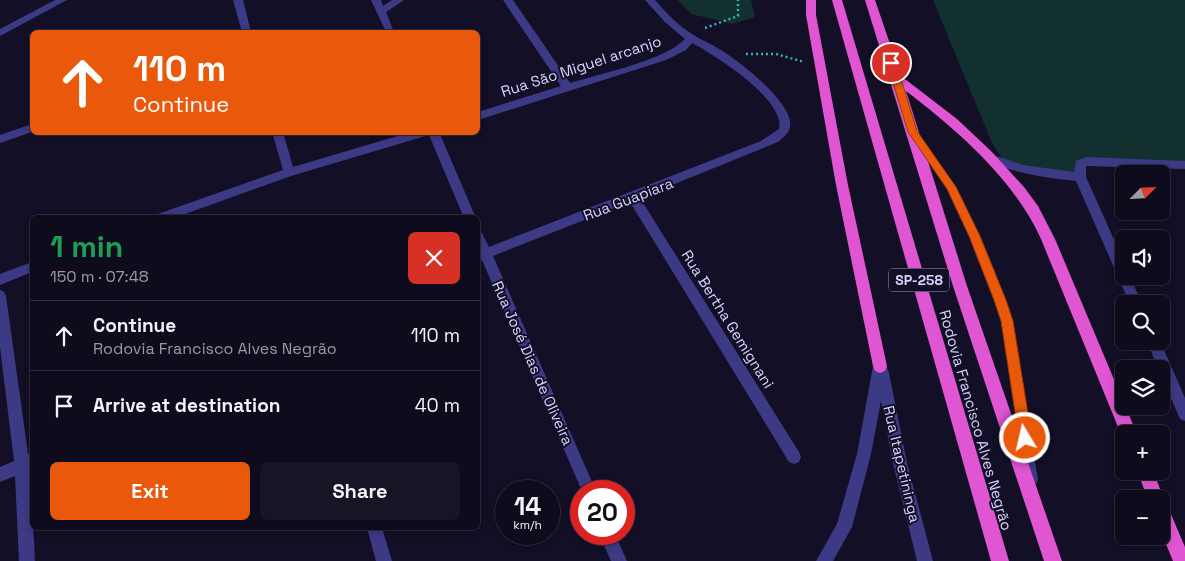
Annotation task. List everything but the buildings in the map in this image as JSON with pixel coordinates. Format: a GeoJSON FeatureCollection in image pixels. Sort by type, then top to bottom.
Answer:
{"type":"FeatureCollection","features":[{"type":"Feature","properties":{"kind":"highway"},"geometry":{"type":"LineString","coordinates":[[811,0],[811,15],[842,185],[880,366]]}},
{"type":"Feature","properties":{"kind":"highway","name":"Rodovia Francisco Alves Negrão"},"geometry":{"type":"LineString","coordinates":[[837,0],[1000,561]]}},
{"type":"Feature","properties":{"kind":"highway","name":"Rodovia Francisco Alves Negrão"},"geometry":{"type":"LineString","coordinates":[[870,0],[960,286],[1053,561]]}},
{"type":"Feature","properties":{"kind":"highway"},"geometry":{"type":"LineString","coordinates":[[896,78],[941,112],[990,158],[1034,211],[1125,425]]}},
{"type":"Feature","properties":{"kind":"highway"},"geometry":{"type":"LineString","coordinates":[[1170,532],[1182,561]]}},
{"type":"Feature","properties":{"kind":"street"},"geometry":{"type":"LineString","coordinates":[[0,34],[62,0]]}},
{"type":"Feature","properties":{"kind":"street"},"geometry":{"type":"LineString","coordinates":[[238,0],[246,30]]}},
{"type":"Feature","properties":{"kind":"street"},"geometry":{"type":"LineString","coordinates":[[376,0],[389,30]]}},
{"type":"Feature","properties":{"kind":"street"},"geometry":{"type":"LineString","coordinates":[[381,11],[399,0]]}},
{"type":"Feature","properties":{"kind":"street"},"geometry":{"type":"LineString","coordinates":[[508,0],[568,88]]}},
{"type":"Feature","properties":{"kind":"street"},"geometry":{"type":"LineString","coordinates":[[650,0],[669,22],[688,37],[720,54]]}},
{"type":"Feature","properties":{"kind":"street","name":"Rua São Miguel arcanjo"},"geometry":{"type":"LineString","coordinates":[[480,115],[663,58],[683,48],[688,37]]}},
{"type":"Feature","properties":{"kind":"street","name":"Rua Guapiara"},"geometry":{"type":"LineString","coordinates":[[481,255],[633,197],[778,137],[785,128],[787,120],[779,107],[735,64],[720,54]]}},
{"type":"Feature","properties":{"kind":"street"},"geometry":{"type":"LineString","coordinates":[[0,139],[30,129]]}},
{"type":"Feature","properties":{"kind":"street"},"geometry":{"type":"LineString","coordinates":[[278,135],[289,172]]}},
{"type":"Feature","properties":{"kind":"street"},"geometry":{"type":"LineString","coordinates":[[166,215],[198,202],[289,172],[416,135]]}},
{"type":"Feature","properties":{"kind":"street"},"geometry":{"type":"LineString","coordinates":[[434,135],[469,215]]}},
{"type":"Feature","properties":{"kind":"street"},"geometry":{"type":"LineString","coordinates":[[990,158],[1007,166],[1043,173],[1080,177]]}},
{"type":"Feature","properties":{"kind":"street"},"geometry":{"type":"LineString","coordinates":[[1115,256],[1080,177],[1080,164],[1087,161],[1185,165]]}},
{"type":"Feature","properties":{"kind":"street","name":"Rua Bertha Gemignani"},"geometry":{"type":"LineString","coordinates":[[633,197],[794,457]]}},
{"type":"Feature","properties":{"kind":"street","name":"Rua José Dias de Oliveira"},"geometry":{"type":"LineString","coordinates":[[481,255],[584,480]]}},
{"type":"Feature","properties":{"kind":"street"},"geometry":{"type":"LineString","coordinates":[[0,280],[30,268]]}},
{"type":"Feature","properties":{"kind":"street"},"geometry":{"type":"LineString","coordinates":[[0,296],[27,462],[27,561]]}},
{"type":"Feature","properties":{"kind":"street"},"geometry":{"type":"LineString","coordinates":[[1157,350],[1185,414]]}},
{"type":"Feature","properties":{"kind":"street"},"geometry":{"type":"LineString","coordinates":[[824,561],[844,527],[864,454],[880,366]]}},
{"type":"Feature","properties":{"kind":"street","name":"Rua Itapetininga"},"geometry":{"type":"LineString","coordinates":[[880,366],[900,462],[925,561]]}},
{"type":"Feature","properties":{"kind":"street"},"geometry":{"type":"LineString","coordinates":[[0,475],[27,462]]}},
{"type":"Feature","properties":{"kind":"street"},"geometry":{"type":"LineString","coordinates":[[376,530],[384,561]]}},
{"type":"Feature","properties":{"kind":"street"},"geometry":{"type":"LineString","coordinates":[[612,545],[619,561]]}},
{"type":"Feature","properties":{"kind":"lane"},"geometry":{"type":"LineString","coordinates":[[913,132],[951,187],[975,236],[1007,321],[1037,516]]}},
{"type":"Feature","properties":{"kind":"path"},"geometry":{"type":"LineString","coordinates":[[688,37],[738,16],[738,0]]}},
{"type":"Feature","properties":{"kind":"path"},"geometry":{"type":"LineString","coordinates":[[720,54],[776,54],[801,60],[821,72]]}},
{"type":"Feature","properties":{"kind":"green space"},"geometry":{"type":"Polygon","coordinates":[[[678,0],[751,0],[755,17],[733,24],[691,14],[678,0]]]}},
{"type":"Feature","properties":{"kind":"green space"},"geometry":{"type":"Polygon","coordinates":[[[933,0],[1185,0],[1185,165],[1087,161],[1080,177],[1007,166],[992,143],[933,0]]]}},
{"type":"Feature","properties":{"kind":"route"},"geometry":{"type":"LineString","coordinates":[[891,63],[913,132],[951,187],[975,236],[1000,300],[1007,321],[1025,438]]}}]}
